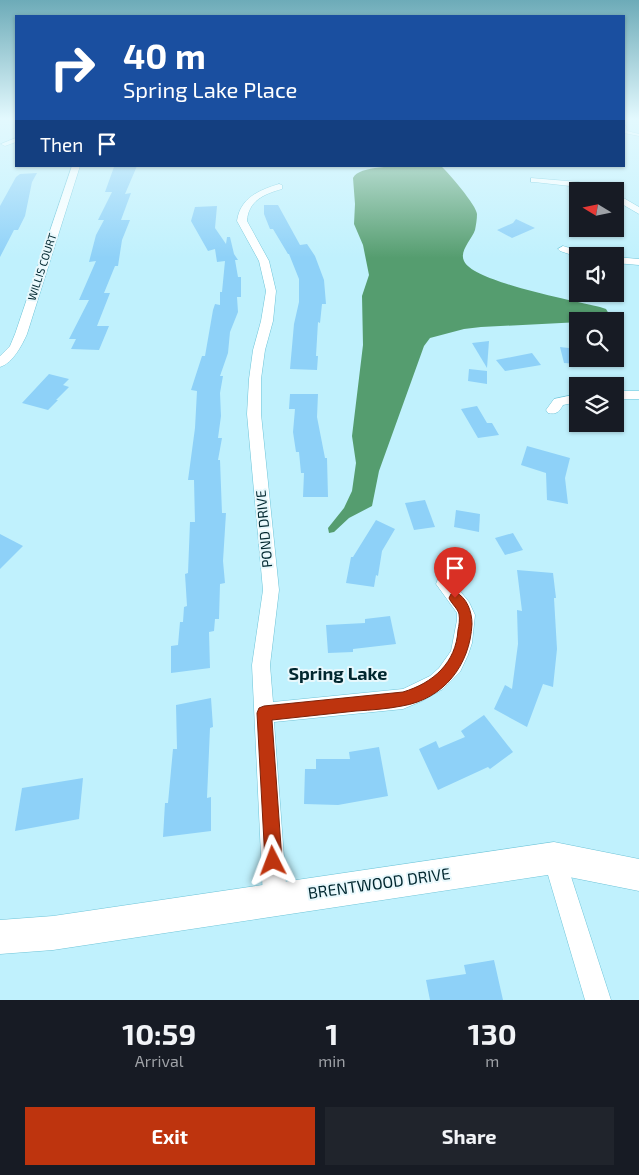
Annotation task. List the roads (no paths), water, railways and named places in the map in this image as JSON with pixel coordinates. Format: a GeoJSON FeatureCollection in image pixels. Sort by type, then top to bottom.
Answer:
{"type":"FeatureCollection","features":[{"type":"Feature","properties":{"kind":"street","name":"WILLIS COURT"},"geometry":{"type":"LineString","coordinates":[[0,363],[15,347],[21,334],[76,167]]}},
{"type":"Feature","properties":{"kind":"street"},"geometry":{"type":"LineString","coordinates":[[534,180],[569,184]]}},
{"type":"Feature","properties":{"kind":"street","name":"POND DRIVE"},"geometry":{"type":"LineString","coordinates":[[276,898],[261,665],[272,590],[254,405],[259,350],[267,321],[271,291],[264,261],[242,221],[242,215],[247,204],[253,199],[279,187]]}},
{"type":"Feature","properties":{"kind":"street"},"geometry":{"type":"LineString","coordinates":[[624,202],[639,211]]}},
{"type":"Feature","properties":{"kind":"street"},"geometry":{"type":"LineString","coordinates":[[562,249],[569,251]]}},
{"type":"Feature","properties":{"kind":"street"},"geometry":{"type":"LineString","coordinates":[[624,261],[639,262]]}},
{"type":"Feature","properties":{"kind":"street"},"geometry":{"type":"LineString","coordinates":[[624,395],[639,395]]}},
{"type":"Feature","properties":{"kind":"street"},"geometry":{"type":"LineString","coordinates":[[553,410],[559,402],[569,400]]}},
{"type":"Feature","properties":{"kind":"street"},"geometry":{"type":"LineString","coordinates":[[264,713],[403,699],[421,694],[436,685],[451,670],[461,653],[465,634],[466,613],[444,584]]}},
{"type":"Feature","properties":{"kind":"street"},"geometry":{"type":"LineString","coordinates":[[554,858],[598,1000]]}},
{"type":"Feature","properties":{"kind":"street","name":"BRENTWOOD DRIVE"},"geometry":{"type":"LineString","coordinates":[[0,937],[53,933],[276,898],[554,858],[639,875]]}},
{"type":"Feature","properties":{"kind":"district","name":"Spring Lake"},"geometry":{"type":"Point","coordinates":[338,674]}}]}
